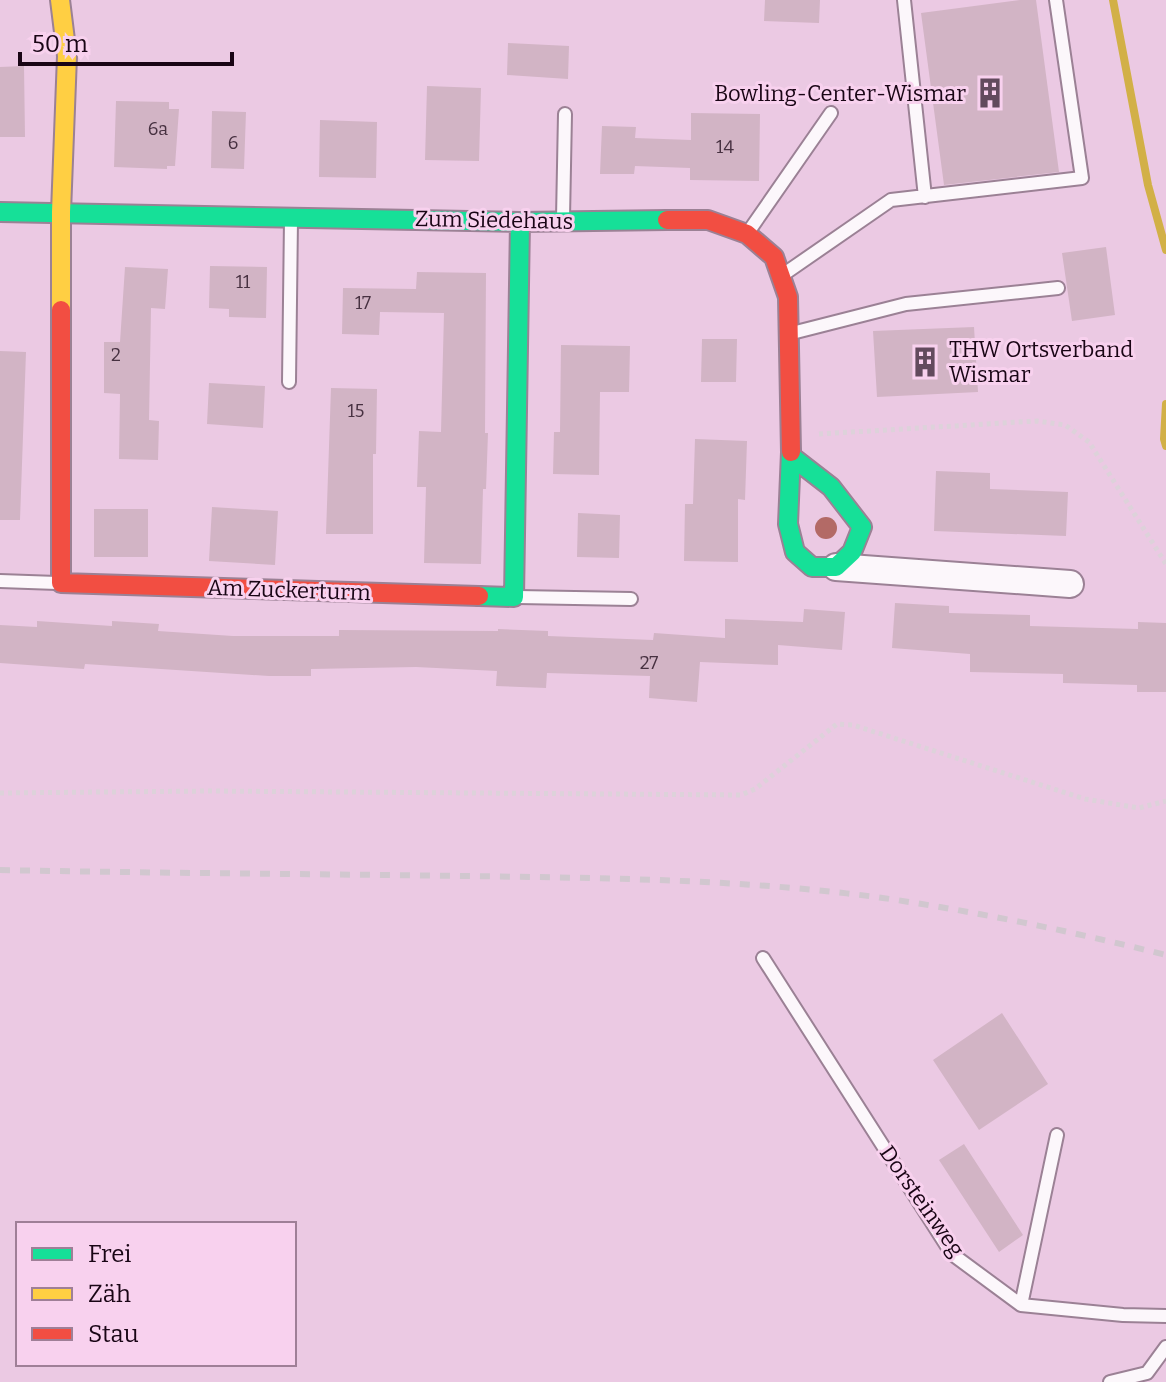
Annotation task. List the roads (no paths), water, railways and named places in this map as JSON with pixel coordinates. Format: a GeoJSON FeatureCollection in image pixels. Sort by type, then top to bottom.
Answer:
{"type":"FeatureCollection","features":[{"type":"Feature","properties":{"kind":"street"},"geometry":{"type":"LineString","coordinates":[[60,0],[67,56],[61,212],[61,583]]}},
{"type":"Feature","properties":{"kind":"street","name":"Zum Siedehaus"},"geometry":{"type":"LineString","coordinates":[[0,212],[520,222],[708,220],[747,234],[774,257],[788,297],[791,456],[788,524],[795,552],[812,567],[1070,584]]}},
{"type":"Feature","properties":{"kind":"street"},"geometry":{"type":"LineString","coordinates":[[514,597],[520,222]]}},
{"type":"Feature","properties":{"kind":"street"},"geometry":{"type":"LineString","coordinates":[[791,456],[845,500],[862,527],[852,552],[836,567]]}},
{"type":"Feature","properties":{"kind":"street","name":"Am Zuckerturm"},"geometry":{"type":"LineString","coordinates":[[61,583],[514,597]]}},
{"type":"Feature","properties":{"kind":"lane"},"geometry":{"type":"LineString","coordinates":[[904,0],[925,197]]}},
{"type":"Feature","properties":{"kind":"lane"},"geometry":{"type":"LineString","coordinates":[[781,276],[891,200],[1082,178],[1056,0]]}},
{"type":"Feature","properties":{"kind":"lane"},"geometry":{"type":"LineString","coordinates":[[747,234],[831,113]]}},
{"type":"Feature","properties":{"kind":"lane"},"geometry":{"type":"LineString","coordinates":[[563,222],[565,114]]}},
{"type":"Feature","properties":{"kind":"lane"},"geometry":{"type":"LineString","coordinates":[[289,382],[291,217]]}},
{"type":"Feature","properties":{"kind":"lane"},"geometry":{"type":"LineString","coordinates":[[789,334],[906,304],[1058,288]]}},
{"type":"Feature","properties":{"kind":"lane"},"geometry":{"type":"LineString","coordinates":[[0,581],[61,583]]}},
{"type":"Feature","properties":{"kind":"lane"},"geometry":{"type":"LineString","coordinates":[[514,597],[631,599]]}},
{"type":"Feature","properties":{"kind":"lane","name":"Dorsteinweg"},"geometry":{"type":"LineString","coordinates":[[763,958],[952,1254],[1021,1305]]}},
{"type":"Feature","properties":{"kind":"lane"},"geometry":{"type":"LineString","coordinates":[[1057,1135],[1021,1305],[1166,1316]]}},
{"type":"Feature","properties":{"kind":"lane"},"geometry":{"type":"LineString","coordinates":[[1110,1382],[1147,1373],[1166,1347]]}},
{"type":"Feature","properties":{"kind":"waterway"},"geometry":{"type":"LineString","coordinates":[[1113,0],[1148,185],[1166,250]]}},
{"type":"Feature","properties":{"kind":"waterway"},"geometry":{"type":"LineString","coordinates":[[1166,404],[1166,446]]}},
{"type":"Feature","properties":{"kind":"railway"},"geometry":{"type":"LineString","coordinates":[[0,870],[671,880],[774,886],[949,909],[1166,955]]}},
{"type":"Feature","properties":{"kind":"place","name":"Bowling-Center-Wismar"},"geometry":{"type":"Point","coordinates":[990,93]}},
{"type":"Feature","properties":{"kind":"place","name":"THW Ortsverband Wismar"},"geometry":{"type":"Point","coordinates":[925,362]}}]}
